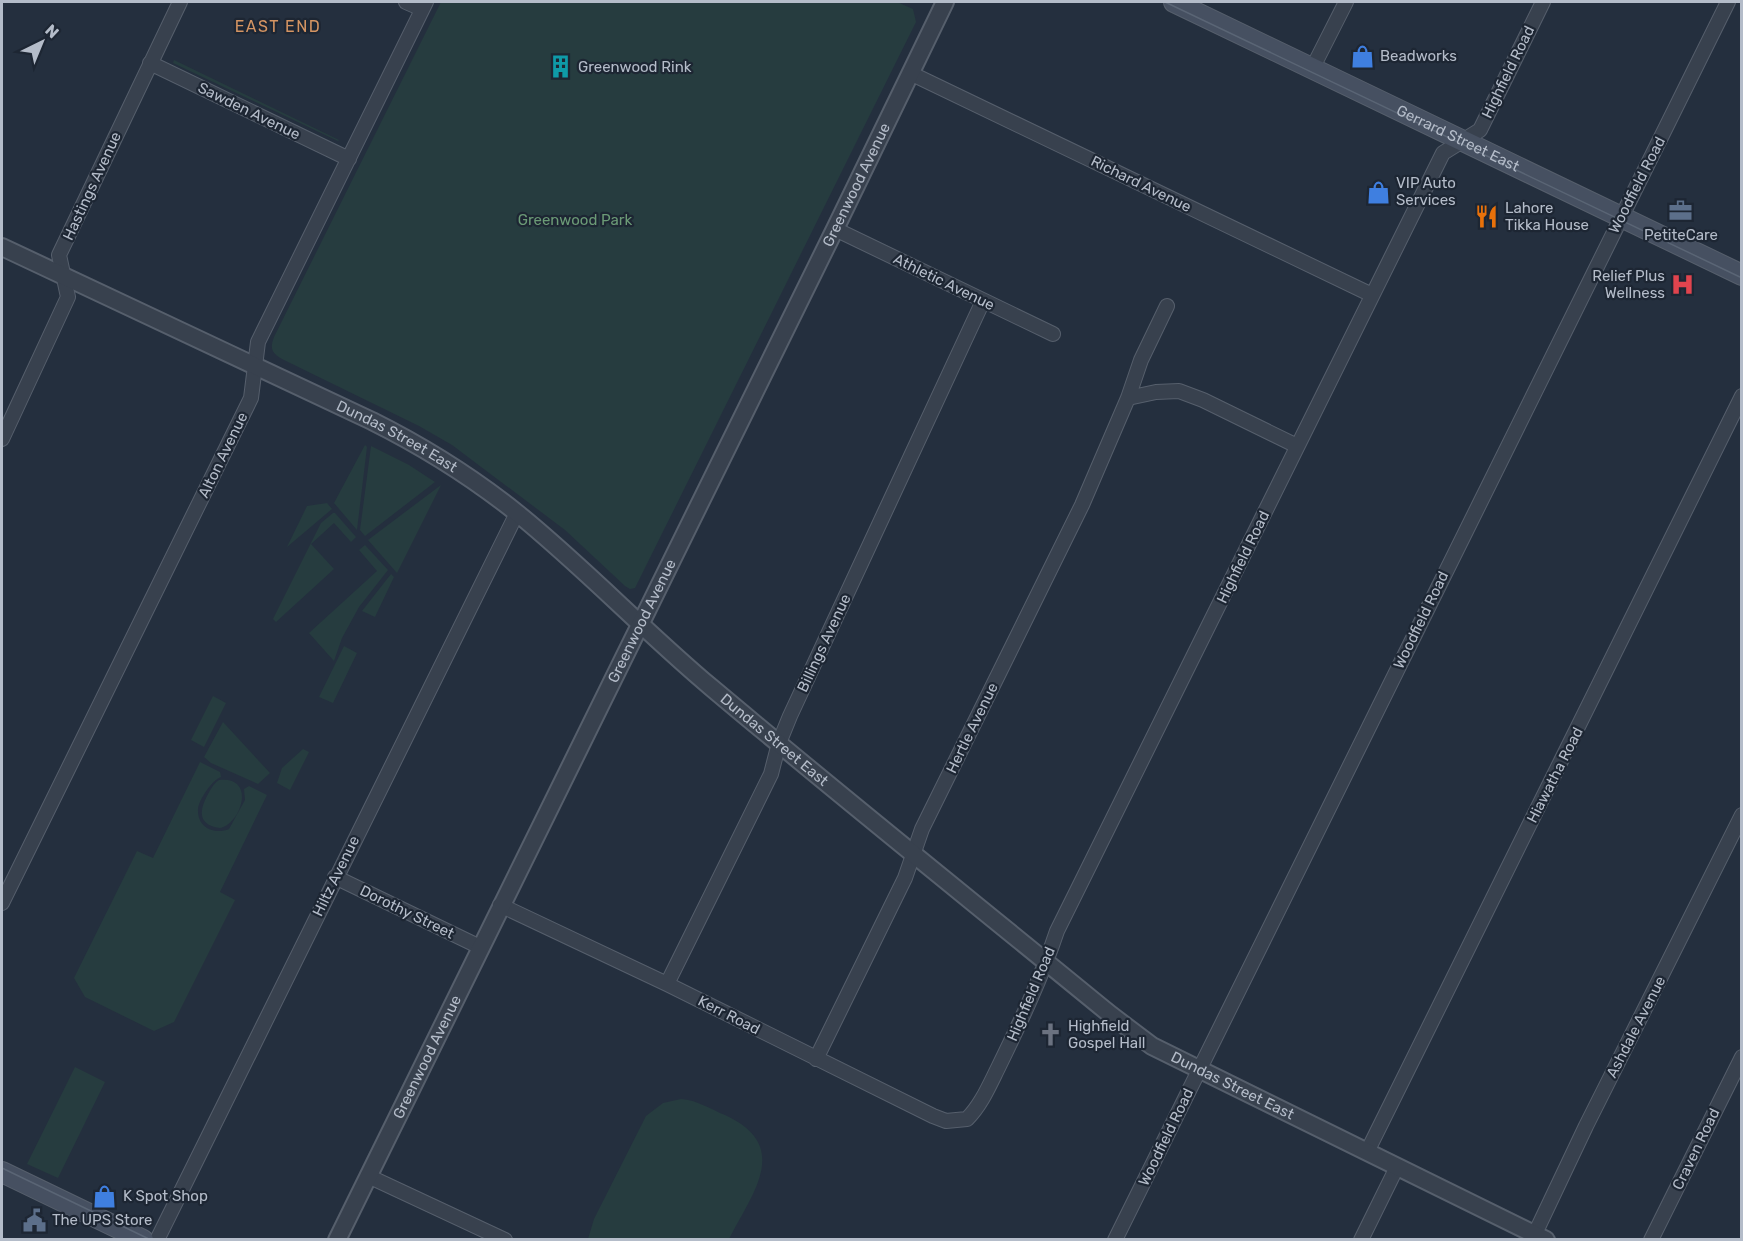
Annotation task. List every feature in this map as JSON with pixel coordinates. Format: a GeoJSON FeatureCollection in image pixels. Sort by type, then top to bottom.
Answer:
{"type":"FeatureCollection","features":[{"type":"Feature","properties":{"kind":"main road","name":"Gerrard Street East"},"geometry":{"type":"LineString","coordinates":[[1174,2],[1742,275]]}},
{"type":"Feature","properties":{"kind":"main road"},"geometry":{"type":"LineString","coordinates":[[2,1172],[143,1239]]}},
{"type":"Feature","properties":{"kind":"street","name":"Hastings Avenue"},"geometry":{"type":"LineString","coordinates":[[2,439],[68,297],[59,255],[180,2]]}},
{"type":"Feature","properties":{"kind":"street"},"geometry":{"type":"LineString","coordinates":[[406,2],[424,5]]}},
{"type":"Feature","properties":{"kind":"street","name":"Greenwood Avenue"},"geometry":{"type":"LineString","coordinates":[[337,1239],[835,230],[945,2]]}},
{"type":"Feature","properties":{"kind":"street"},"geometry":{"type":"LineString","coordinates":[[1312,69],[1346,2]]}},
{"type":"Feature","properties":{"kind":"street","name":"Highfield Road"},"geometry":{"type":"LineString","coordinates":[[958,1121],[967,1119],[976,1110],[1036,990],[1057,932],[1443,153],[1460,140],[1480,130],[1543,2]]}},
{"type":"Feature","properties":{"kind":"street","name":"Woodfield Road"},"geometry":{"type":"LineString","coordinates":[[1115,1239],[1728,2]]}},
{"type":"Feature","properties":{"kind":"street","name":"Alton Avenue"},"geometry":{"type":"LineString","coordinates":[[2,903],[251,398],[258,342],[424,5]]}},
{"type":"Feature","properties":{"kind":"street","name":"Sawden Avenue"},"geometry":{"type":"LineString","coordinates":[[150,63],[349,159]]}},
{"type":"Feature","properties":{"kind":"street","name":"Richard Avenue"},"geometry":{"type":"LineString","coordinates":[[910,73],[1372,295]]}},
{"type":"Feature","properties":{"kind":"street","name":"Athletic Avenue"},"geometry":{"type":"LineString","coordinates":[[835,230],[1053,334]]}},
{"type":"Feature","properties":{"kind":"street","name":"Dundas Street East"},"geometry":{"type":"LineString","coordinates":[[2,247],[415,443],[456,468],[517,513],[711,687],[1111,1016],[1152,1046],[1538,1238]]}},
{"type":"Feature","properties":{"kind":"street","name":"Billings Avenue"},"geometry":{"type":"LineString","coordinates":[[667,984],[771,774],[779,743],[983,301]]}},
{"type":"Feature","properties":{"kind":"street","name":"Hertle Avenue"},"geometry":{"type":"LineString","coordinates":[[816,1059],[905,878],[922,829],[1082,505],[1167,306]]}},
{"type":"Feature","properties":{"kind":"street"},"geometry":{"type":"LineString","coordinates":[[1128,398],[1156,392],[1179,391],[1203,400],[1297,446]]}},
{"type":"Feature","properties":{"kind":"street","name":"Hiawatha Road"},"geometry":{"type":"LineString","coordinates":[[1367,1152],[1742,396]]}},
{"type":"Feature","properties":{"kind":"street","name":"Hiltz Avenue"},"geometry":{"type":"LineString","coordinates":[[157,1239],[517,513]]}},
{"type":"Feature","properties":{"kind":"street","name":"Ashdale Avenue"},"geometry":{"type":"LineString","coordinates":[[1538,1238],[1586,1125],[1742,815]]}},
{"type":"Feature","properties":{"kind":"street","name":"Dorothy Street"},"geometry":{"type":"LineString","coordinates":[[335,877],[480,947]]}},
{"type":"Feature","properties":{"kind":"street","name":"Kerr Road"},"geometry":{"type":"LineString","coordinates":[[500,905],[667,984],[933,1116],[946,1121],[958,1121]]}},
{"type":"Feature","properties":{"kind":"street","name":"Craven Road"},"geometry":{"type":"LineString","coordinates":[[1651,1239],[1742,1058]]}},
{"type":"Feature","properties":{"kind":"street"},"geometry":{"type":"LineString","coordinates":[[1361,1239],[1397,1167]]}},
{"type":"Feature","properties":{"kind":"street"},"geometry":{"type":"LineString","coordinates":[[368,1176],[505,1239]]}},
{"type":"Feature","properties":{"kind":"green space","name":"Greenwood Park"},"geometry":{"type":"Polygon","coordinates":[[[441,2],[897,2],[913,9],[916,22],[635,588],[630,589],[625,586],[565,530],[452,445],[419,426],[284,360],[275,354],[272,348],[274,337],[441,2]]]}},
{"type":"Feature","properties":{"kind":"green space"},"geometry":{"type":"Polygon","coordinates":[[[174,60],[339,140],[173,63],[174,60]]]}},
{"type":"Feature","properties":{"kind":"green space"},"geometry":{"type":"Polygon","coordinates":[[[365,445],[367,447],[357,530],[334,503],[365,445]]]}},
{"type":"Feature","properties":{"kind":"green space"},"geometry":{"type":"Polygon","coordinates":[[[371,446],[409,465],[435,482],[365,536],[360,530],[371,446]]]}},
{"type":"Feature","properties":{"kind":"green space"},"geometry":{"type":"Polygon","coordinates":[[[441,485],[397,573],[368,540],[441,485]]]}},
{"type":"Feature","properties":{"kind":"green space"},"geometry":{"type":"Polygon","coordinates":[[[327,503],[332,509],[287,547],[307,506],[327,503]]]}},
{"type":"Feature","properties":{"kind":"green space"},"geometry":{"type":"Polygon","coordinates":[[[333,513],[356,537],[351,542],[334,523],[311,544],[334,569],[276,622],[273,619],[321,523],[333,513]]]}},
{"type":"Feature","properties":{"kind":"green space"},"geometry":{"type":"Polygon","coordinates":[[[365,545],[388,570],[359,607],[342,638],[334,661],[309,633],[377,571],[359,550],[365,545]]]}},
{"type":"Feature","properties":{"kind":"green space"},"geometry":{"type":"Polygon","coordinates":[[[391,574],[394,577],[375,617],[362,611],[391,574]]]}},
{"type":"Feature","properties":{"kind":"green space"},"geometry":{"type":"Polygon","coordinates":[[[344,646],[357,653],[333,703],[319,697],[344,646]]]}},
{"type":"Feature","properties":{"kind":"green space"},"geometry":{"type":"Polygon","coordinates":[[[213,696],[226,703],[204,747],[191,740],[213,696]]]}},
{"type":"Feature","properties":{"kind":"green space"},"geometry":{"type":"Polygon","coordinates":[[[223,722],[270,773],[258,784],[211,763],[204,757],[223,722]]]}},
{"type":"Feature","properties":{"kind":"green space"},"geometry":{"type":"Polygon","coordinates":[[[303,749],[309,752],[290,790],[277,783],[282,768],[303,749]]]}},
{"type":"Feature","properties":{"kind":"green space"},"geometry":{"type":"Polygon","coordinates":[[[200,762],[220,772],[221,777],[202,797],[198,807],[201,822],[208,829],[224,831],[229,829],[245,800],[244,789],[249,786],[267,795],[220,892],[235,900],[174,1022],[154,1031],[85,997],[74,978],[137,851],[153,858],[200,762]]]}},
{"type":"Feature","properties":{"kind":"green space"},"geometry":{"type":"Polygon","coordinates":[[[219,780],[231,781],[238,785],[242,792],[239,810],[228,825],[220,828],[208,824],[202,816],[207,796],[219,780]]]}},
{"type":"Feature","properties":{"kind":"green space"},"geometry":{"type":"Polygon","coordinates":[[[75,1067],[105,1082],[58,1178],[27,1164],[75,1067]]]}},
{"type":"Feature","properties":{"kind":"green space"},"geometry":{"type":"Polygon","coordinates":[[[681,1099],[698,1103],[745,1127],[757,1141],[762,1155],[761,1171],[756,1187],[729,1239],[588,1239],[594,1219],[646,1116],[663,1103],[681,1099]]]}},
{"type":"Feature","properties":{"kind":"tram line"},"geometry":{"type":"LineString","coordinates":[[1165,2],[1742,278]]}},
{"type":"Feature","properties":{"kind":"tram line"},"geometry":{"type":"LineString","coordinates":[[2,1168],[151,1240]]}},
{"type":"Feature","properties":{"kind":"place","name":"Beadworks"},"geometry":{"type":"Point","coordinates":[1362,56]}},
{"type":"Feature","properties":{"kind":"place","name":"Greenwood Rink"},"geometry":{"type":"Point","coordinates":[560,67]}},
{"type":"Feature","properties":{"kind":"place","name":"VIP Auto Services"},"geometry":{"type":"Point","coordinates":[1378,192]}},
{"type":"Feature","properties":{"kind":"place","name":"PetiteCare"},"geometry":{"type":"Point","coordinates":[1681,211]}},
{"type":"Feature","properties":{"kind":"place","name":"Lahore Tikka House"},"geometry":{"type":"Point","coordinates":[1487,217]}},
{"type":"Feature","properties":{"kind":"place","name":"Relief Plus Wellness"},"geometry":{"type":"Point","coordinates":[1683,285]}},
{"type":"Feature","properties":{"kind":"place","name":"Highfield Gospel Hall"},"geometry":{"type":"Point","coordinates":[1050,1035]}},
{"type":"Feature","properties":{"kind":"place","name":"K Spot Shop"},"geometry":{"type":"Point","coordinates":[105,1196]}},
{"type":"Feature","properties":{"kind":"place","name":"The UPS Store"},"geometry":{"type":"Point","coordinates":[34,1220]}},
{"type":"Feature","properties":{"kind":"district","name":"EAST END"},"geometry":{"type":"Point","coordinates":[278,26]}}]}
